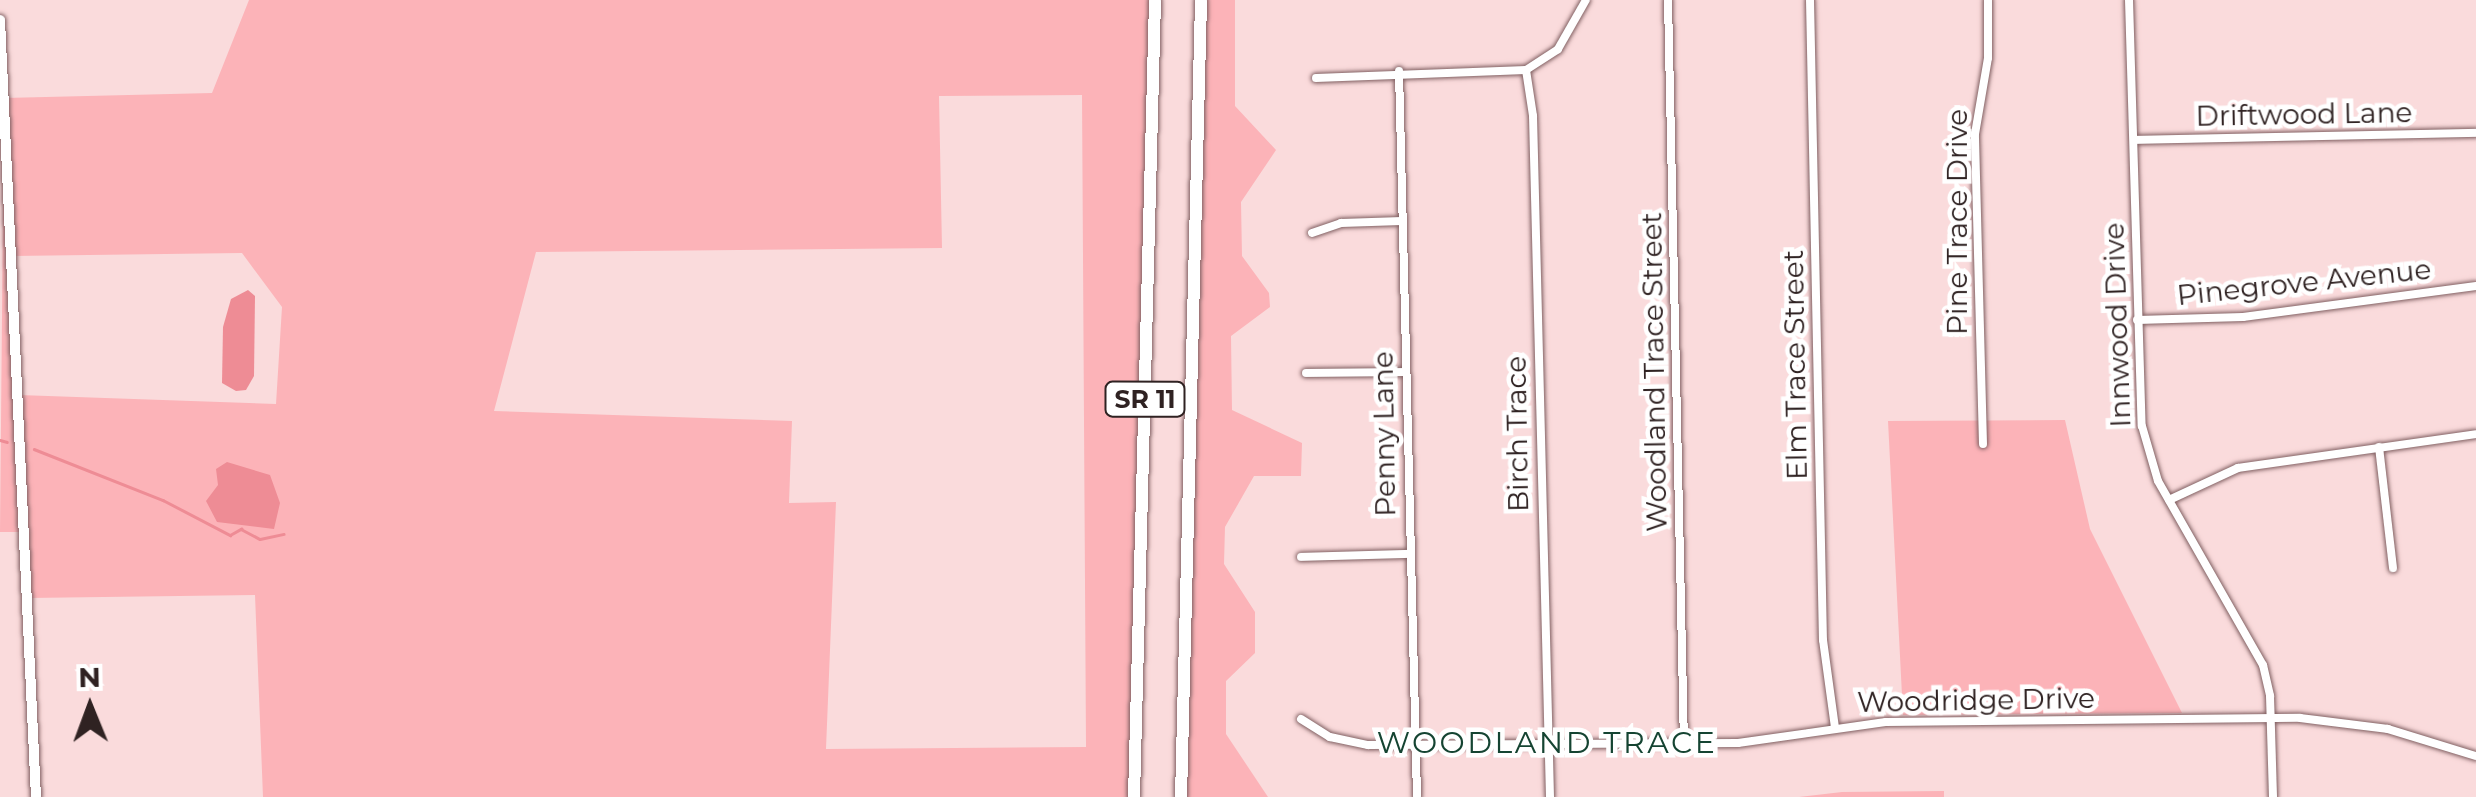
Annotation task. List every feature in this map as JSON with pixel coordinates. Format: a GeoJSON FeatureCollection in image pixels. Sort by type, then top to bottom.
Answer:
{"type":"FeatureCollection","features":[{"type":"Feature","properties":{"kind":"highway","name":"SR 11"},"geometry":{"type":"LineString","coordinates":[[1134,797],[1155,0]]}},
{"type":"Feature","properties":{"kind":"highway","name":"SR 11"},"geometry":{"type":"LineString","coordinates":[[1181,797],[1201,0]]}},
{"type":"Feature","properties":{"kind":"main road"},"geometry":{"type":"LineString","coordinates":[[0,20],[36,797]]}},
{"type":"Feature","properties":{"kind":"street"},"geometry":{"type":"LineString","coordinates":[[1316,78],[1399,70],[1526,70],[1558,49],[1586,0]]}},
{"type":"Feature","properties":{"kind":"street","name":"Woodland Trace Street"},"geometry":{"type":"LineString","coordinates":[[1668,0],[1684,743]]}},
{"type":"Feature","properties":{"kind":"street","name":"Elm Trace Street"},"geometry":{"type":"LineString","coordinates":[[1810,0],[1823,640],[1835,728]]}},
{"type":"Feature","properties":{"kind":"street","name":"Pine Trace Drive"},"geometry":{"type":"LineString","coordinates":[[1983,444],[1974,134],[1988,58],[1988,0]]}},
{"type":"Feature","properties":{"kind":"street","name":"Innwood Drive"},"geometry":{"type":"LineString","coordinates":[[2129,0],[2142,426],[2169,500],[2256,648],[2272,718],[2273,797]]}},
{"type":"Feature","properties":{"kind":"street","name":"Penny Lane"},"geometry":{"type":"LineString","coordinates":[[1399,70],[1417,797]]}},
{"type":"Feature","properties":{"kind":"street","name":"Birch Trace"},"geometry":{"type":"LineString","coordinates":[[1526,70],[1533,116],[1550,797]]}},
{"type":"Feature","properties":{"kind":"street","name":"Driftwood Lane"},"geometry":{"type":"LineString","coordinates":[[2134,140],[2476,132]]}},
{"type":"Feature","properties":{"kind":"street"},"geometry":{"type":"LineString","coordinates":[[1312,233],[1342,224],[1402,221]]}},
{"type":"Feature","properties":{"kind":"street","name":"Pinegrove Avenue"},"geometry":{"type":"LineString","coordinates":[[2137,320],[2243,316],[2476,286]]}},
{"type":"Feature","properties":{"kind":"street"},"geometry":{"type":"LineString","coordinates":[[1306,374],[1404,372]]}},
{"type":"Feature","properties":{"kind":"street"},"geometry":{"type":"LineString","coordinates":[[2169,500],[2238,468],[2476,434]]}},
{"type":"Feature","properties":{"kind":"street"},"geometry":{"type":"LineString","coordinates":[[2379,448],[2393,568]]}},
{"type":"Feature","properties":{"kind":"street"},"geometry":{"type":"LineString","coordinates":[[1301,557],[1409,554]]}},
{"type":"Feature","properties":{"kind":"street","name":"Woodridge Drive"},"geometry":{"type":"LineString","coordinates":[[1300,719],[1348,742],[1414,745],[1762,742],[1886,722],[2272,718],[2388,728],[2476,756]]}},
{"type":"Feature","properties":{"kind":"shaded area"},"geometry":{"type":"Polygon","coordinates":[[[249,0],[1155,0],[1134,797],[263,797],[255,595],[28,598],[24,532],[0,532],[4,98],[212,93],[249,0]],[[1082,95],[939,96],[942,248],[536,252],[494,411],[792,421],[789,503],[836,502],[826,749],[1086,747],[1082,95]],[[242,253],[12,256],[19,395],[276,404],[282,307],[242,253]]]}},
{"type":"Feature","properties":{"kind":"shaded area"},"geometry":{"type":"Polygon","coordinates":[[[1201,0],[1235,0],[1235,106],[1276,150],[1241,202],[1242,256],[1269,293],[1270,307],[1231,336],[1232,410],[1302,443],[1301,476],[1254,476],[1225,527],[1224,564],[1255,612],[1255,653],[1226,681],[1226,734],[1268,797],[1181,797],[1201,0]]]}},
{"type":"Feature","properties":{"kind":"shaded area"},"geometry":{"type":"Polygon","coordinates":[[[248,290],[255,296],[254,376],[246,390],[236,391],[222,383],[223,327],[231,299],[248,290]]]}},
{"type":"Feature","properties":{"kind":"shaded area"},"geometry":{"type":"Polygon","coordinates":[[[2065,420],[2090,529],[2182,713],[1903,715],[1888,421],[2065,420]]]}},
{"type":"Feature","properties":{"kind":"shaded area"},"geometry":{"type":"Polygon","coordinates":[[[227,462],[270,475],[280,503],[274,529],[217,522],[206,501],[218,485],[216,469],[227,462]]]}},
{"type":"Feature","properties":{"kind":"shaded area"},"geometry":{"type":"Polygon","coordinates":[[[1944,791],[1944,797],[1799,797],[1842,792],[1944,791]]]}},
{"type":"Feature","properties":{"kind":"waterway"},"geometry":{"type":"LineString","coordinates":[[0,440],[7,442]]}},
{"type":"Feature","properties":{"kind":"waterway"},"geometry":{"type":"LineString","coordinates":[[34,449],[163,500],[230,535],[241,529],[260,539],[283,534]]}},
{"type":"Feature","properties":{"kind":"district","name":"WOODLAND TRACE"},"geometry":{"type":"Point","coordinates":[1547,743]}}]}
